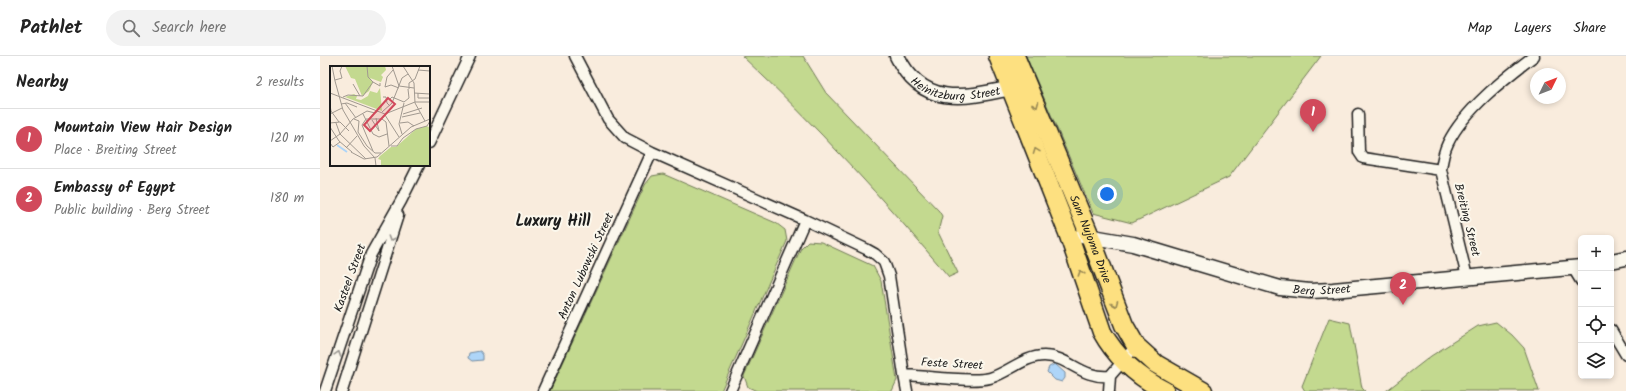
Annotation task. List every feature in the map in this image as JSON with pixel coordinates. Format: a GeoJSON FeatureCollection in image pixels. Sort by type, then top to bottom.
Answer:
{"type":"FeatureCollection","features":[{"type":"Feature","properties":{"kind":"highway","name":"Sam Nujoma Drive"},"geometry":{"type":"LineString","coordinates":[[998,56],[1020,86],[1090,236],[1124,325],[1136,346],[1156,364],[1203,391]]}},
{"type":"Feature","properties":{"kind":"highway","name":"Sam Nujoma Drive"},"geometry":{"type":"LineString","coordinates":[[1015,56],[1020,86],[1102,332],[1122,360],[1144,380],[1165,391]]}},
{"type":"Feature","properties":{"kind":"street"},"geometry":{"type":"LineString","coordinates":[[430,141],[470,56]]}},
{"type":"Feature","properties":{"kind":"street"},"geometry":{"type":"LineString","coordinates":[[575,56],[601,107],[616,130],[625,138],[652,152],[871,251],[884,262],[889,276],[904,375]]}},
{"type":"Feature","properties":{"kind":"street","name":"Heinitzburg Street"},"geometry":{"type":"LineString","coordinates":[[897,56],[913,78],[925,89],[946,97],[1020,86]]}},
{"type":"Feature","properties":{"kind":"street","name":"Breiting Street"},"geometry":{"type":"LineString","coordinates":[[1467,277],[1441,170],[1447,144],[1454,132],[1474,109],[1497,87],[1534,56]]}},
{"type":"Feature","properties":{"kind":"street"},"geometry":{"type":"LineString","coordinates":[[1358,114],[1359,152],[1363,158],[1441,170]]}},
{"type":"Feature","properties":{"kind":"street","name":"Anton Lubowski Street"},"geometry":{"type":"LineString","coordinates":[[543,391],[652,152]]}},
{"type":"Feature","properties":{"kind":"street","name":"Kasteel Street"},"geometry":{"type":"LineString","coordinates":[[325,391],[371,254],[401,201],[418,166]]}},
{"type":"Feature","properties":{"kind":"street","name":"Kasteel Street"},"geometry":{"type":"LineString","coordinates":[[342,391],[401,201]]}},
{"type":"Feature","properties":{"kind":"street"},"geometry":{"type":"LineString","coordinates":[[730,391],[805,220]]}},
{"type":"Feature","properties":{"kind":"street","name":"Berg Street"},"geometry":{"type":"LineString","coordinates":[[1068,233],[1132,244],[1169,256],[1289,289],[1333,290],[1577,267]]}},
{"type":"Feature","properties":{"kind":"street"},"geometry":{"type":"LineString","coordinates":[[1614,260],[1626,258]]}},
{"type":"Feature","properties":{"kind":"street"},"geometry":{"type":"LineString","coordinates":[[1614,335],[1626,355]]}},
{"type":"Feature","properties":{"kind":"street"},"geometry":{"type":"LineString","coordinates":[[1109,391],[1110,376],[1122,360],[1136,346]]}},
{"type":"Feature","properties":{"kind":"street","name":"Feste Street"},"geometry":{"type":"LineString","coordinates":[[907,391],[904,375],[989,379],[1032,358],[1043,356],[1057,359],[1090,375],[1110,376]]}},
{"type":"Feature","properties":{"kind":"green space"},"geometry":{"type":"Polygon","coordinates":[[[742,56],[803,56],[826,93],[939,211],[942,216],[938,232],[958,273],[949,277],[900,220],[823,136],[742,56]]]}},
{"type":"Feature","properties":{"kind":"green space"},"geometry":{"type":"Polygon","coordinates":[[[1026,56],[1321,56],[1229,177],[1132,223],[1093,213],[1026,56]]]}},
{"type":"Feature","properties":{"kind":"green space"},"geometry":{"type":"Polygon","coordinates":[[[663,174],[776,223],[785,230],[787,241],[721,391],[550,391],[645,185],[652,176],[663,174]]]}},
{"type":"Feature","properties":{"kind":"green space"},"geometry":{"type":"Polygon","coordinates":[[[808,241],[821,242],[873,266],[881,281],[897,380],[892,391],[757,391],[748,387],[744,376],[801,248],[808,241]]]}},
{"type":"Feature","properties":{"kind":"green space"},"geometry":{"type":"Polygon","coordinates":[[[1329,318],[1350,323],[1362,388],[1365,391],[1305,391],[1302,386],[1329,318]]]}},
{"type":"Feature","properties":{"kind":"green space"},"geometry":{"type":"Polygon","coordinates":[[[1496,322],[1512,335],[1524,348],[1539,391],[1386,391],[1431,356],[1478,326],[1496,322]]]}},
{"type":"Feature","properties":{"kind":"water"},"geometry":{"type":"Polygon","coordinates":[[[480,351],[483,355],[483,360],[472,361],[468,358],[469,353],[480,351]]]}},
{"type":"Feature","properties":{"kind":"water"},"geometry":{"type":"Polygon","coordinates":[[[1055,364],[1065,373],[1065,378],[1062,382],[1055,380],[1047,372],[1049,367],[1055,364]]]}},
{"type":"Feature","properties":{"kind":"place","name":"Mountain View Hair Design"},"geometry":{"type":"Point","coordinates":[1313,132]}},
{"type":"Feature","properties":{"kind":"place","name":"Embassy of Egypt"},"geometry":{"type":"Point","coordinates":[1403,305]}},
{"type":"Feature","properties":{"kind":"district","name":"Luxury Hill"},"geometry":{"type":"Point","coordinates":[553,221]}}]}
